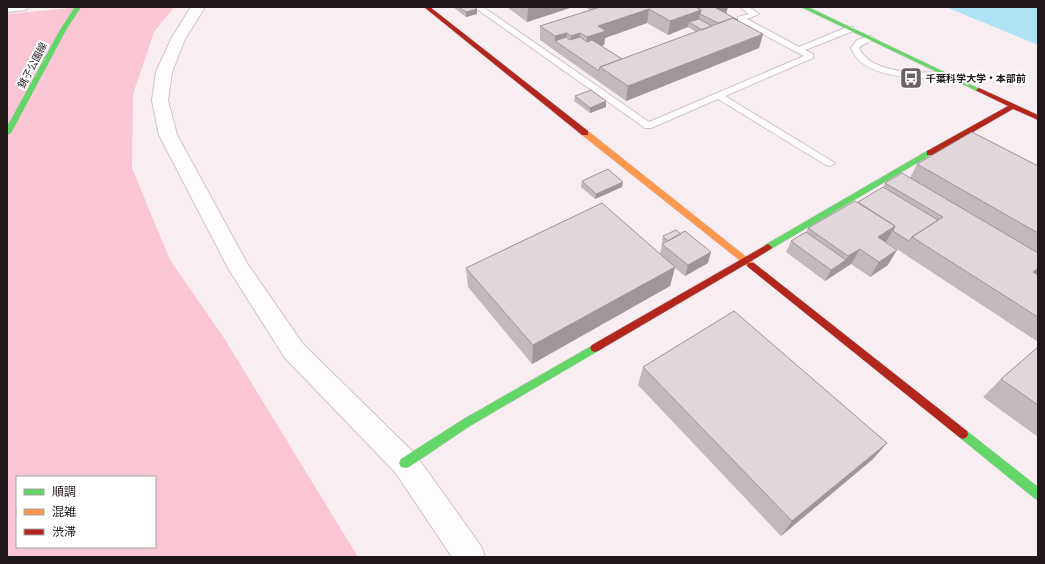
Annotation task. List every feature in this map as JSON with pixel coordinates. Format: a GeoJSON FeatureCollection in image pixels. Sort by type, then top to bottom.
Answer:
{"type":"FeatureCollection","features":[{"type":"Feature","properties":{"kind":"street","name":"銚子公園線"},"geometry":{"type":"LineString","coordinates":[[7,133],[63,30],[78,7]]}},
{"type":"Feature","properties":{"kind":"street"},"geometry":{"type":"LineString","coordinates":[[198,7],[178,39],[164,72],[160,100],[168,135],[239,268],[294,351],[405,463],[470,557]]}},
{"type":"Feature","properties":{"kind":"street"},"geometry":{"type":"LineString","coordinates":[[427,7],[1038,494]]}},
{"type":"Feature","properties":{"kind":"street"},"geometry":{"type":"LineString","coordinates":[[804,7],[1038,118]]}},
{"type":"Feature","properties":{"kind":"street"},"geometry":{"type":"LineString","coordinates":[[405,463],[466,423],[1013,106]]}},
{"type":"Feature","properties":{"kind":"lane"},"geometry":{"type":"LineString","coordinates":[[478,7],[648,126],[810,56],[741,19],[755,14],[744,7]]}},
{"type":"Feature","properties":{"kind":"lane"},"geometry":{"type":"LineString","coordinates":[[798,50],[850,29]]}},
{"type":"Feature","properties":{"kind":"lane"},"geometry":{"type":"LineString","coordinates":[[870,38],[860,42],[855,48],[863,60],[873,66],[885,70],[910,74],[949,76]]}},
{"type":"Feature","properties":{"kind":"lane"},"geometry":{"type":"LineString","coordinates":[[718,95],[830,163]]}},
{"type":"Feature","properties":{"kind":"shaded area"},"geometry":{"type":"Polygon","coordinates":[[[81,7],[174,7],[154,32],[133,94],[132,168],[170,260],[224,338],[358,557],[7,557],[7,14],[81,7]]]}},
{"type":"Feature","properties":{"kind":"water"},"geometry":{"type":"Polygon","coordinates":[[[946,7],[1038,7],[1038,45],[946,7]]]}},
{"type":"Feature","properties":{"kind":"building"},"geometry":{"type":"Polygon","coordinates":[[[459,7],[474,7],[477,9],[466,12],[459,7]]]}},
{"type":"Feature","properties":{"kind":"building"},"geometry":{"type":"Polygon","coordinates":[[[600,7],[696,7],[701,10],[670,21],[649,9],[598,26],[606,31],[587,37],[580,33],[571,36],[567,33],[555,36],[540,26],[600,7]]]}},
{"type":"Feature","properties":{"kind":"building"},"geometry":{"type":"Polygon","coordinates":[[[696,7],[720,7],[716,8],[738,20],[733,18],[718,23],[700,14],[701,10],[696,7]]]}},
{"type":"Feature","properties":{"kind":"building"},"geometry":{"type":"Polygon","coordinates":[[[733,18],[763,34],[628,86],[600,67],[733,18]]]}},
{"type":"Feature","properties":{"kind":"building"},"geometry":{"type":"Polygon","coordinates":[[[699,19],[712,26],[702,30],[689,22],[699,19]]]}},
{"type":"Feature","properties":{"kind":"building"},"geometry":{"type":"Polygon","coordinates":[[[566,37],[570,40],[580,37],[587,42],[592,40],[622,59],[600,67],[599,71],[555,41],[566,37]]]}},
{"type":"Feature","properties":{"kind":"building"},"geometry":{"type":"Polygon","coordinates":[[[591,90],[606,101],[590,108],[575,96],[591,90]]]}},
{"type":"Feature","properties":{"kind":"building"},"geometry":{"type":"Polygon","coordinates":[[[972,132],[1038,166],[1038,233],[917,164],[972,132]]]}},
{"type":"Feature","properties":{"kind":"building"},"geometry":{"type":"Polygon","coordinates":[[[608,169],[623,182],[596,194],[582,181],[608,169]]]}},
{"type":"Feature","properties":{"kind":"building"},"geometry":{"type":"Polygon","coordinates":[[[902,173],[1038,253],[1038,268],[1033,272],[1038,275],[1038,317],[912,237],[943,217],[885,183],[902,173]]]}},
{"type":"Feature","properties":{"kind":"building"},"geometry":{"type":"Polygon","coordinates":[[[883,187],[938,220],[912,237],[909,241],[893,231],[895,226],[858,202],[883,187]]]}},
{"type":"Feature","properties":{"kind":"building"},"geometry":{"type":"Polygon","coordinates":[[[855,201],[895,226],[878,237],[897,250],[879,262],[860,249],[848,256],[808,228],[855,201]]]}},
{"type":"Feature","properties":{"kind":"building"},"geometry":{"type":"Polygon","coordinates":[[[602,203],[675,267],[533,345],[466,268],[602,203]]]}},
{"type":"Feature","properties":{"kind":"building"},"geometry":{"type":"Polygon","coordinates":[[[676,230],[681,234],[668,241],[663,236],[676,230]]]}},
{"type":"Feature","properties":{"kind":"building"},"geometry":{"type":"Polygon","coordinates":[[[685,231],[711,252],[688,265],[662,244],[685,231]]]}},
{"type":"Feature","properties":{"kind":"building"},"geometry":{"type":"Polygon","coordinates":[[[806,232],[846,260],[831,270],[791,241],[806,232]]]}},
{"type":"Feature","properties":{"kind":"building"},"geometry":{"type":"Polygon","coordinates":[[[734,311],[887,443],[792,521],[643,367],[734,311]]]}},
{"type":"Feature","properties":{"kind":"building"},"geometry":{"type":"Polygon","coordinates":[[[1038,347],[1038,405],[1001,379],[1038,347]]]}},
{"type":"Feature","properties":{"kind":"traffic: fast"},"geometry":{"type":"LineString","coordinates":[[7,133],[63,30],[78,7]]}},
{"type":"Feature","properties":{"kind":"traffic: fast"},"geometry":{"type":"LineString","coordinates":[[804,7],[979,90]]}},
{"type":"Feature","properties":{"kind":"traffic: fast"},"geometry":{"type":"LineString","coordinates":[[768,247],[930,153]]}},
{"type":"Feature","properties":{"kind":"traffic: fast"},"geometry":{"type":"LineString","coordinates":[[405,463],[466,423],[595,348]]}},
{"type":"Feature","properties":{"kind":"traffic: fast"},"geometry":{"type":"LineString","coordinates":[[963,434],[1038,494]]}},
{"type":"Feature","properties":{"kind":"traffic: slow"},"geometry":{"type":"LineString","coordinates":[[585,133],[751,265]]}},
{"type":"Feature","properties":{"kind":"traffic: jam"},"geometry":{"type":"LineString","coordinates":[[427,7],[585,133]]}},
{"type":"Feature","properties":{"kind":"traffic: jam"},"geometry":{"type":"LineString","coordinates":[[979,90],[1038,118]]}},
{"type":"Feature","properties":{"kind":"traffic: jam"},"geometry":{"type":"LineString","coordinates":[[930,153],[1013,106]]}},
{"type":"Feature","properties":{"kind":"traffic: jam"},"geometry":{"type":"LineString","coordinates":[[595,348],[768,247]]}},
{"type":"Feature","properties":{"kind":"traffic: jam"},"geometry":{"type":"LineString","coordinates":[[751,265],[963,434]]}},
{"type":"Feature","properties":{"kind":"place","name":"千葉科学大学・本部前"},"geometry":{"type":"Point","coordinates":[911,78]}}]}
